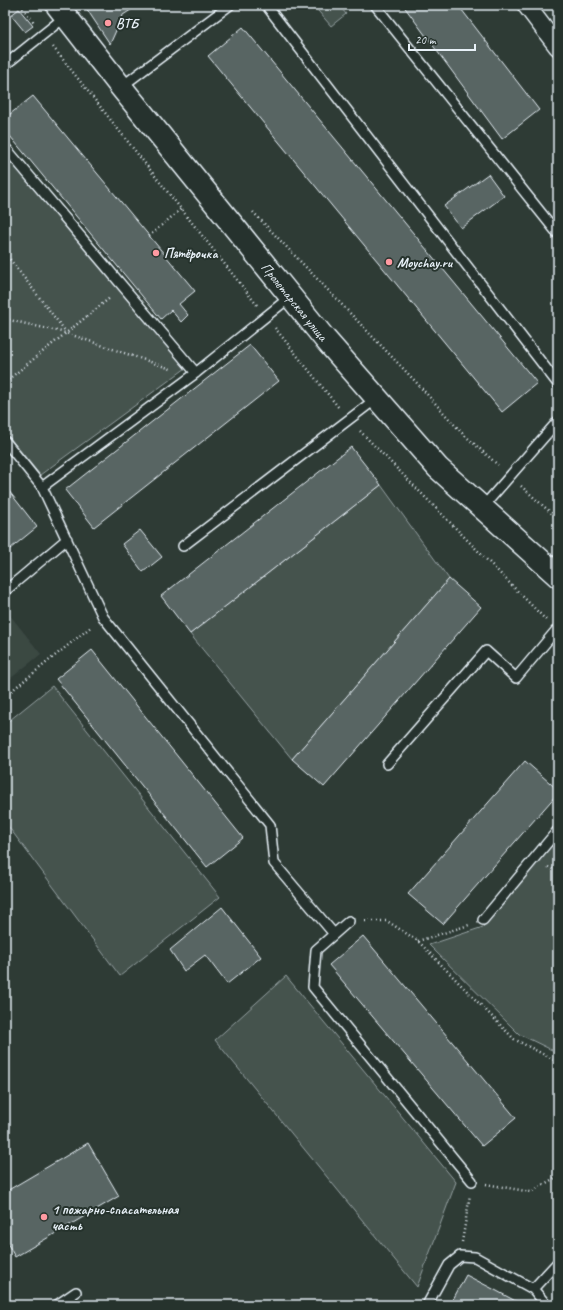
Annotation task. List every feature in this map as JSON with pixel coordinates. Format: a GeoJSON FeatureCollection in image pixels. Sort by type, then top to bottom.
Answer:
{"type":"FeatureCollection","features":[{"type":"Feature","properties":{"kind":"street"},"geometry":{"type":"LineString","coordinates":[[526,5],[558,47]]}},
{"type":"Feature","properties":{"kind":"street","name":"Пролетарская улица"},"geometry":{"type":"LineString","coordinates":[[61,10],[290,297],[438,468],[558,576]]}},
{"type":"Feature","properties":{"kind":"lane"},"geometry":{"type":"LineString","coordinates":[[121,87],[230,5]]}},
{"type":"Feature","properties":{"kind":"lane"},"geometry":{"type":"LineString","coordinates":[[266,5],[558,384]]}},
{"type":"Feature","properties":{"kind":"lane"},"geometry":{"type":"LineString","coordinates":[[375,5],[558,234]]}},
{"type":"Feature","properties":{"kind":"lane"},"geometry":{"type":"LineString","coordinates":[[5,65],[61,10]]}},
{"type":"Feature","properties":{"kind":"lane"},"geometry":{"type":"LineString","coordinates":[[5,147],[124,288],[194,375]]}},
{"type":"Feature","properties":{"kind":"lane"},"geometry":{"type":"LineString","coordinates":[[42,487],[194,375],[290,297]]}},
{"type":"Feature","properties":{"kind":"lane"},"geometry":{"type":"LineString","coordinates":[[183,546],[377,398]]}},
{"type":"Feature","properties":{"kind":"lane"},"geometry":{"type":"LineString","coordinates":[[482,508],[558,421]]}},
{"type":"Feature","properties":{"kind":"lane"},"geometry":{"type":"LineString","coordinates":[[5,441],[42,487],[103,617],[270,824],[274,863],[334,934]]}},
{"type":"Feature","properties":{"kind":"lane"},"geometry":{"type":"LineString","coordinates":[[5,591],[67,539]]}},
{"type":"Feature","properties":{"kind":"lane"},"geometry":{"type":"LineString","coordinates":[[387,764],[486,651],[516,678],[558,628]]}},
{"type":"Feature","properties":{"kind":"lane"},"geometry":{"type":"LineString","coordinates":[[483,920],[558,830]]}},
{"type":"Feature","properties":{"kind":"lane"},"geometry":{"type":"LineString","coordinates":[[349,921],[316,950],[313,987],[472,1181]]}},
{"type":"Feature","properties":{"kind":"lane"},"geometry":{"type":"LineString","coordinates":[[428,1305],[449,1266],[460,1256],[475,1257],[533,1289],[544,1302],[544,1305]]}},
{"type":"Feature","properties":{"kind":"lane"},"geometry":{"type":"LineString","coordinates":[[533,1289],[557,1263],[558,1264]]}},
{"type":"Feature","properties":{"kind":"lane"},"geometry":{"type":"LineString","coordinates":[[57,1305],[76,1292]]}},
{"type":"Feature","properties":{"kind":"path"},"geometry":{"type":"LineString","coordinates":[[247,206],[416,382],[461,432],[558,518]]}},
{"type":"Feature","properties":{"kind":"path"},"geometry":{"type":"LineString","coordinates":[[149,236],[181,209]]}},
{"type":"Feature","properties":{"kind":"path"},"geometry":{"type":"LineString","coordinates":[[5,253],[66,332]]}},
{"type":"Feature","properties":{"kind":"path"},"geometry":{"type":"LineString","coordinates":[[5,382],[66,332],[124,288]]}},
{"type":"Feature","properties":{"kind":"path"},"geometry":{"type":"LineString","coordinates":[[5,319],[66,332],[194,375]]}},
{"type":"Feature","properties":{"kind":"path"},"geometry":{"type":"LineString","coordinates":[[5,696],[103,617]]}},
{"type":"Feature","properties":{"kind":"path"},"geometry":{"type":"LineString","coordinates":[[418,941],[483,920]]}},
{"type":"Feature","properties":{"kind":"path"},"geometry":{"type":"LineString","coordinates":[[349,921],[387,922],[418,941],[514,1039],[558,1062]]}},
{"type":"Feature","properties":{"kind":"path"},"geometry":{"type":"LineString","coordinates":[[460,1256],[472,1181],[531,1192],[558,1176]]}},
{"type":"Feature","properties":{"kind":"shaded area"},"geometry":{"type":"Polygon","coordinates":[[[313,5],[339,5],[346,14],[331,26],[313,5]]]}},
{"type":"Feature","properties":{"kind":"shaded area"},"geometry":{"type":"Polygon","coordinates":[[[5,155],[186,368],[40,475],[5,432],[5,155]]]}},
{"type":"Feature","properties":{"kind":"shaded area"},"geometry":{"type":"Polygon","coordinates":[[[381,485],[449,579],[292,759],[190,634],[381,485]]]}},
{"type":"Feature","properties":{"kind":"shaded area"},"geometry":{"type":"Polygon","coordinates":[[[5,609],[41,654],[5,683],[5,609]]]}},
{"type":"Feature","properties":{"kind":"shaded area"},"geometry":{"type":"Polygon","coordinates":[[[52,686],[220,897],[120,976],[5,822],[5,724],[52,686]]]}},
{"type":"Feature","properties":{"kind":"shaded area"},"geometry":{"type":"Polygon","coordinates":[[[558,838],[558,1053],[519,1034],[429,945],[483,927],[558,838]]]}},
{"type":"Feature","properties":{"kind":"shaded area"},"geometry":{"type":"Polygon","coordinates":[[[286,976],[456,1182],[417,1287],[215,1040],[286,976]]]}},
{"type":"Feature","properties":{"kind":"building","name":"ВТБ"},"geometry":{"type":"Polygon","coordinates":[[[74,5],[137,6],[123,15],[110,44],[86,8],[74,7],[74,5]]]}},
{"type":"Feature","properties":{"kind":"building"},"geometry":{"type":"Polygon","coordinates":[[[403,5],[458,5],[539,110],[502,139],[403,5]]]}},
{"type":"Feature","properties":{"kind":"building"},"geometry":{"type":"Polygon","coordinates":[[[19,9],[33,26],[25,32],[11,15],[19,9]]]}},
{"type":"Feature","properties":{"kind":"building"},"geometry":{"type":"Polygon","coordinates":[[[243,27],[537,383],[502,412],[208,56],[243,27]]]}},
{"type":"Feature","properties":{"kind":"building"},"geometry":{"type":"Polygon","coordinates":[[[33,96],[195,291],[179,304],[188,315],[181,322],[171,310],[161,319],[5,130],[5,118],[33,96]]]}},
{"type":"Feature","properties":{"kind":"building"},"geometry":{"type":"Polygon","coordinates":[[[488,174],[504,196],[461,228],[444,206],[488,174]]]}},
{"type":"Feature","properties":{"kind":"building"},"geometry":{"type":"Polygon","coordinates":[[[250,345],[279,381],[94,527],[65,490],[250,345]]]}},
{"type":"Feature","properties":{"kind":"building"},"geometry":{"type":"Polygon","coordinates":[[[351,447],[381,485],[190,634],[161,596],[351,447]]]}},
{"type":"Feature","properties":{"kind":"building"},"geometry":{"type":"Polygon","coordinates":[[[5,486],[37,527],[5,553],[5,486]]]}},
{"type":"Feature","properties":{"kind":"building"},"geometry":{"type":"Polygon","coordinates":[[[140,530],[162,557],[143,572],[122,544],[140,530]]]}},
{"type":"Feature","properties":{"kind":"building"},"geometry":{"type":"Polygon","coordinates":[[[449,579],[481,607],[324,787],[292,759],[449,579]]]}},
{"type":"Feature","properties":{"kind":"building"},"geometry":{"type":"Polygon","coordinates":[[[92,650],[243,838],[207,867],[56,679],[92,650]]]}},
{"type":"Feature","properties":{"kind":"building"},"geometry":{"type":"Polygon","coordinates":[[[525,761],[558,790],[558,793],[443,924],[408,894],[525,761]]]}},
{"type":"Feature","properties":{"kind":"building"},"geometry":{"type":"Polygon","coordinates":[[[222,907],[261,957],[227,984],[205,955],[184,971],[170,950],[222,907]]]}},
{"type":"Feature","properties":{"kind":"building"},"geometry":{"type":"Polygon","coordinates":[[[363,936],[516,1118],[482,1146],[329,965],[363,936]]]}},
{"type":"Feature","properties":{"kind":"building","name":"1 пожарно-спасательная часть"},"geometry":{"type":"Polygon","coordinates":[[[88,1143],[119,1196],[15,1257],[5,1239],[5,1192],[88,1143]]]}},
{"type":"Feature","properties":{"kind":"building"},"geometry":{"type":"Polygon","coordinates":[[[466,1275],[495,1290],[523,1305],[450,1305],[466,1275]]]}},
{"type":"Feature","properties":{"kind":"place","name":"ВТБ"},"geometry":{"type":"Point","coordinates":[108,23]}},
{"type":"Feature","properties":{"kind":"place","name":"Пятёрочка"},"geometry":{"type":"Point","coordinates":[156,253]}},
{"type":"Feature","properties":{"kind":"place","name":"Moychay.ru"},"geometry":{"type":"Point","coordinates":[389,262]}},
{"type":"Feature","properties":{"kind":"place","name":"1 пожарно-спасательная часть"},"geometry":{"type":"Point","coordinates":[44,1217]}}]}
